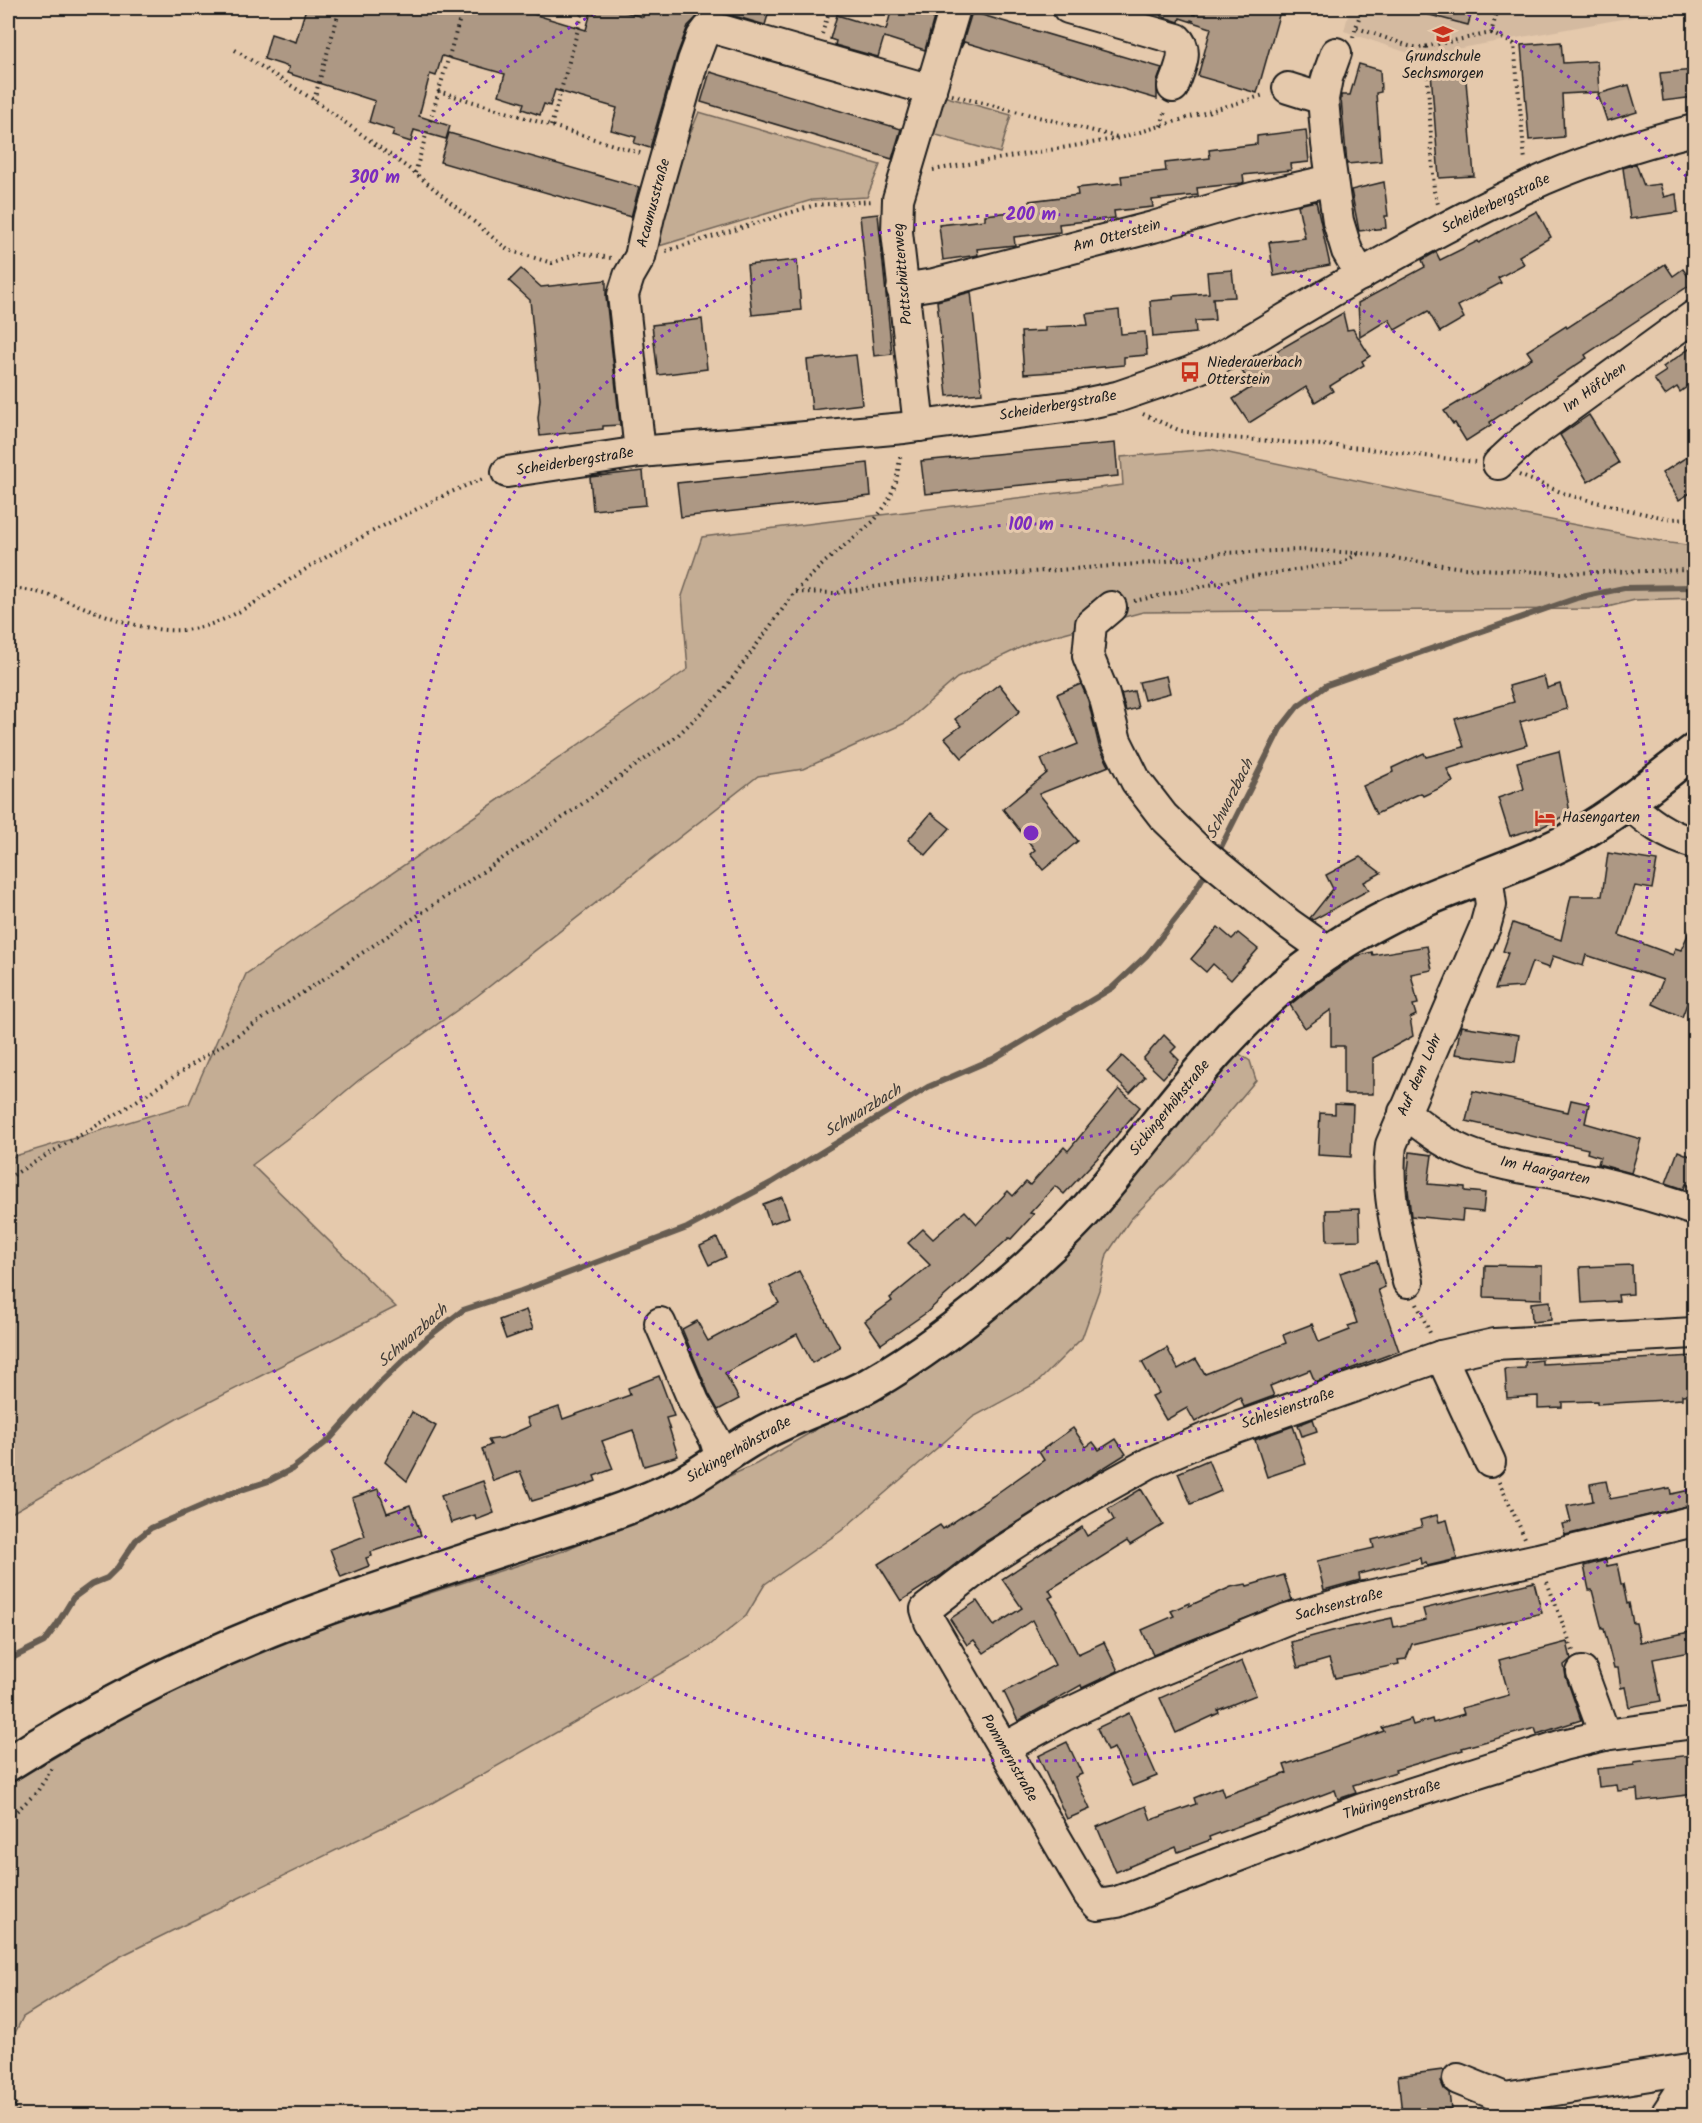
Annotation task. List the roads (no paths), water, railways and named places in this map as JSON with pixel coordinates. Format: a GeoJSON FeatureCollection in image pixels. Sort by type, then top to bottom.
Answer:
{"type":"FeatureCollection","features":[{"type":"Feature","properties":{"kind":"main road","name":"Sickingerhöhstraße"},"geometry":{"type":"LineString","coordinates":[[8,1764],[57,1733],[177,1670],[247,1638],[364,1594],[596,1519],[664,1492],[700,1473],[761,1433],[864,1388],[950,1332],[1002,1291],[1083,1214],[1233,1034],[1281,989],[1328,954],[1379,921],[1568,841],[1627,802],[1695,751]]}},
{"type":"Feature","properties":{"kind":"street","name":"Pottschütterweg"},"geometry":{"type":"LineString","coordinates":[[912,427],[897,232],[902,187],[955,8]]}},
{"type":"Feature","properties":{"kind":"street"},"geometry":{"type":"LineString","coordinates":[[1068,8],[1177,39],[1183,45],[1184,52],[1173,87]]}},
{"type":"Feature","properties":{"kind":"street","name":"Acaunusstraße"},"geometry":{"type":"LineString","coordinates":[[640,452],[623,295],[629,276],[639,260],[649,216],[693,62],[702,37],[708,29],[714,28],[931,90]]}},
{"type":"Feature","properties":{"kind":"street"},"geometry":{"type":"LineString","coordinates":[[1336,53],[1327,78],[1323,99],[1332,180],[1347,251],[1361,275]]}},
{"type":"Feature","properties":{"kind":"street"},"geometry":{"type":"LineString","coordinates":[[1288,88],[1323,99]]}},
{"type":"Feature","properties":{"kind":"street","name":"Scheiderbergstraße"},"geometry":{"type":"LineString","coordinates":[[507,472],[640,452],[912,427],[1068,407],[1117,397],[1214,362],[1361,275],[1449,226],[1528,186],[1629,148],[1695,130]]}},
{"type":"Feature","properties":{"kind":"street","name":"Am Otterstein"},"geometry":{"type":"LineString","coordinates":[[902,289],[934,284],[1153,227],[1252,198],[1332,180]]}},
{"type":"Feature","properties":{"kind":"street","name":"Im Höfchen"},"geometry":{"type":"LineString","coordinates":[[1498,464],[1525,439],[1695,316]]}},
{"type":"Feature","properties":{"kind":"street"},"geometry":{"type":"LineString","coordinates":[[1111,607],[1091,624],[1088,656],[1104,695],[1116,741],[1136,781],[1163,816],[1195,847],[1328,954]]}},
{"type":"Feature","properties":{"kind":"street"},"geometry":{"type":"LineString","coordinates":[[1627,802],[1663,831],[1681,840],[1695,843]]}},
{"type":"Feature","properties":{"kind":"street","name":"Auf dem Lohr"},"geometry":{"type":"LineString","coordinates":[[1408,1282],[1392,1197],[1389,1158],[1393,1136],[1485,927],[1491,905],[1487,874]]}},
{"type":"Feature","properties":{"kind":"street","name":"Im Haargarten"},"geometry":{"type":"LineString","coordinates":[[1404,1112],[1441,1140],[1466,1152],[1511,1165],[1604,1183],[1695,1210]]}},
{"type":"Feature","properties":{"kind":"street"},"geometry":{"type":"LineString","coordinates":[[660,1323],[694,1402],[715,1438],[721,1459]]}},
{"type":"Feature","properties":{"kind":"street","name":"Schlesienstraße"},"geometry":{"type":"LineString","coordinates":[[926,1609],[989,1560],[1080,1501],[1149,1463],[1202,1440],[1441,1356],[1496,1344],[1695,1333]]}},
{"type":"Feature","properties":{"kind":"street"},"geometry":{"type":"LineString","coordinates":[[1441,1356],[1490,1462]]}},
{"type":"Feature","properties":{"kind":"street","name":"Sachsenstraße"},"geometry":{"type":"LineString","coordinates":[[1004,1748],[1063,1716],[1149,1675],[1287,1618],[1364,1597],[1538,1559],[1695,1521]]}},
{"type":"Feature","properties":{"kind":"street","name":"Pommernstraße"},"geometry":{"type":"LineString","coordinates":[[926,1609],[930,1622],[1089,1895],[1098,1905]]}},
{"type":"Feature","properties":{"kind":"street"},"geometry":{"type":"LineString","coordinates":[[1582,1672],[1605,1735]]}},
{"type":"Feature","properties":{"kind":"street","name":"Thüringenstraße"},"geometry":{"type":"LineString","coordinates":[[1098,1905],[1117,1902],[1362,1809],[1563,1745],[1605,1735],[1695,1723]]}},
{"type":"Feature","properties":{"kind":"street"},"geometry":{"type":"LineString","coordinates":[[1458,2079],[1505,2098],[1695,2070]]}},
{"type":"Feature","properties":{"kind":"street"},"geometry":{"type":"LineString","coordinates":[[1665,2115],[1695,2070]]}},
{"type":"Feature","properties":{"kind":"waterway","name":"Schwarzbach"},"geometry":{"type":"LineString","coordinates":[[1217,855],[1280,729],[1298,706],[1327,685],[1577,598],[1624,588],[1694,587]]}},
{"type":"Feature","properties":{"kind":"waterway","name":"Schwarzbach"},"geometry":{"type":"LineString","coordinates":[[8,1660],[44,1642],[73,1598],[92,1584],[107,1578],[118,1567],[136,1540],[151,1528],[229,1494],[269,1481],[292,1469],[329,1440],[381,1382],[427,1338],[463,1310],[521,1291],[687,1228],[771,1183],[928,1087],[993,1059],[1112,988],[1147,955],[1185,907],[1208,869]]}},
{"type":"Feature","properties":{"kind":"place","name":"Grundschule Sechsmorgen"},"geometry":{"type":"Point","coordinates":[1443,34]}},
{"type":"Feature","properties":{"kind":"place","name":"Niederauerbach Otterstein"},"geometry":{"type":"Point","coordinates":[1190,372]}},
{"type":"Feature","properties":{"kind":"place","name":"Hasengarten"},"geometry":{"type":"Point","coordinates":[1545,818]}}]}
